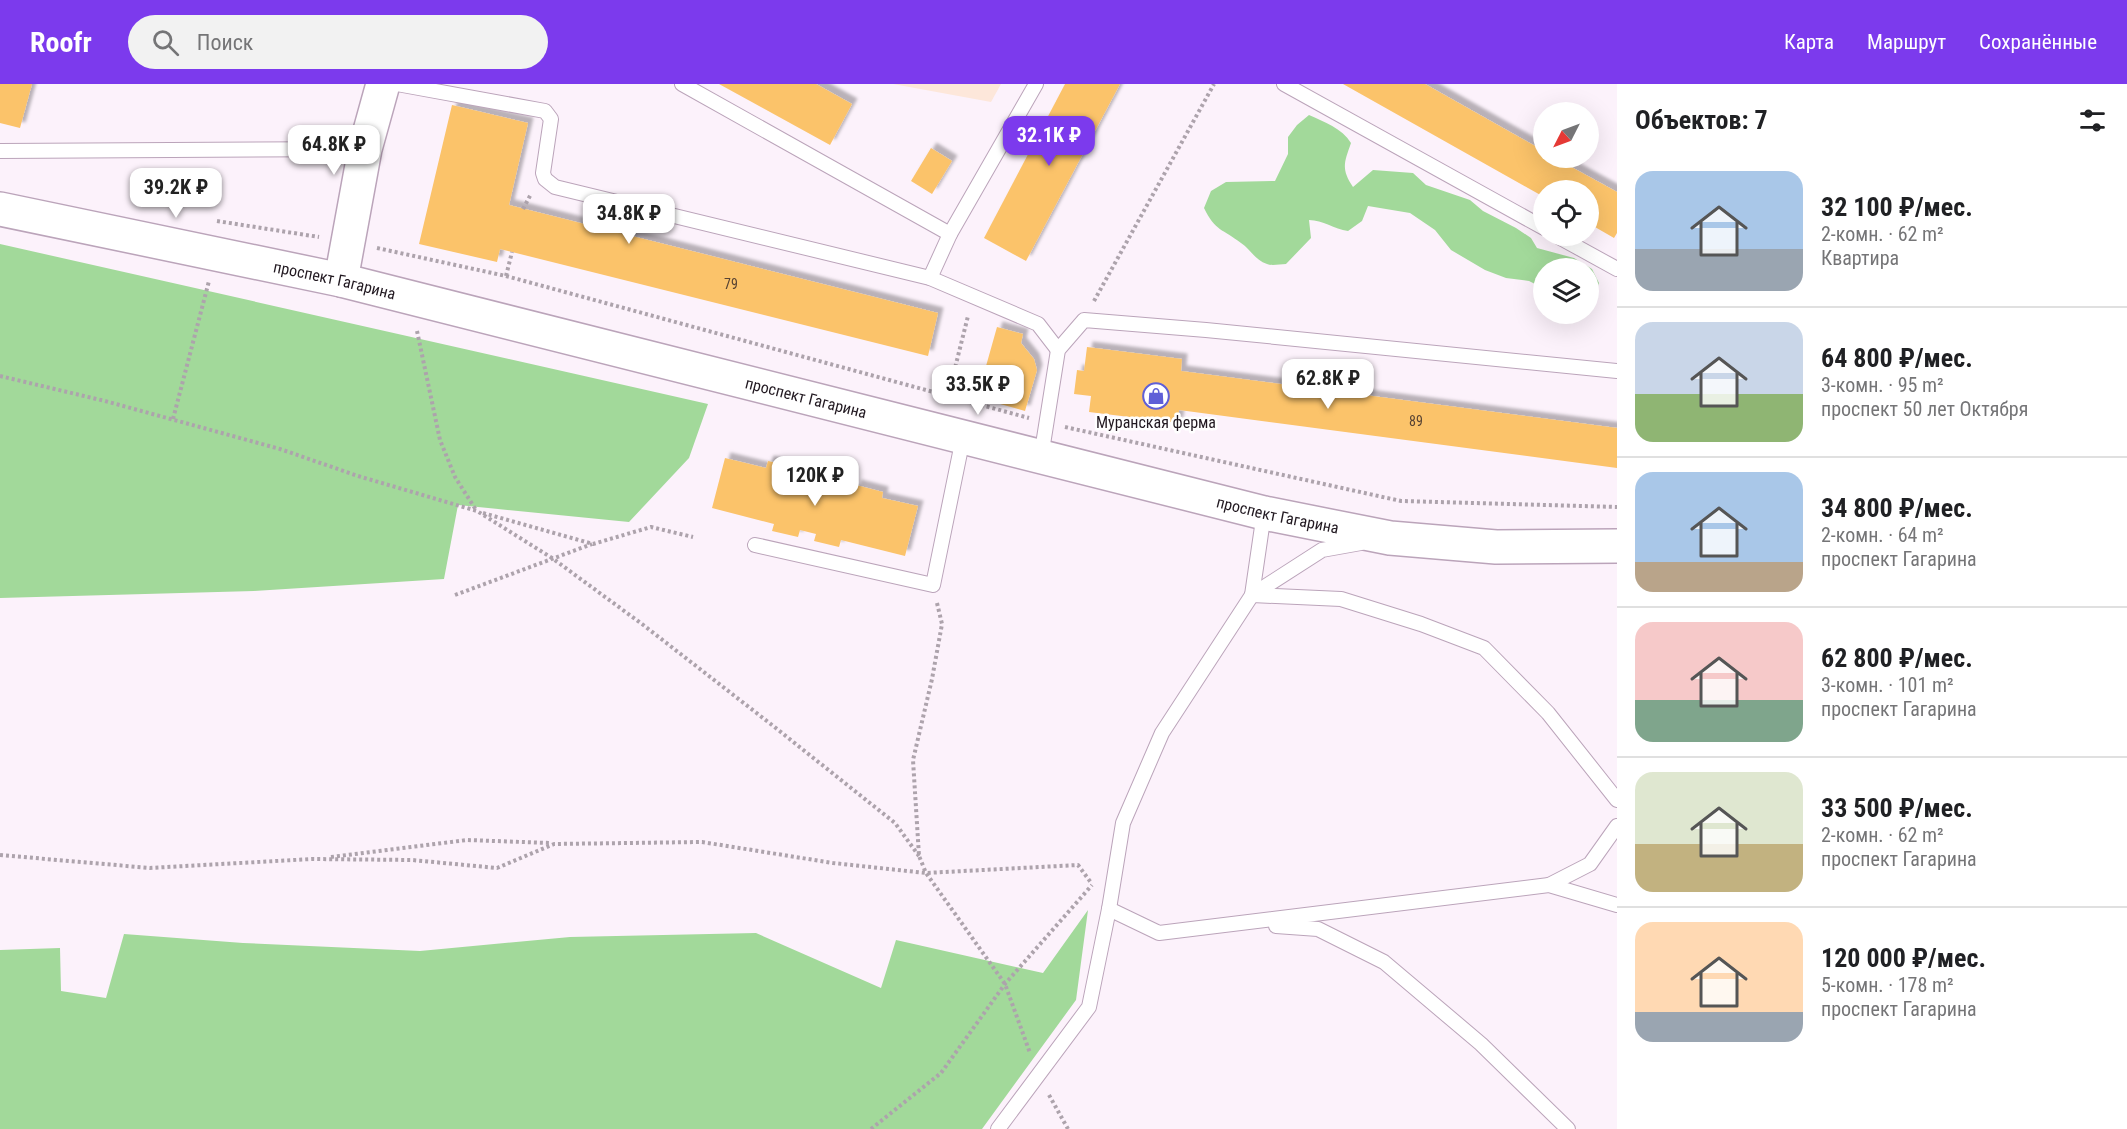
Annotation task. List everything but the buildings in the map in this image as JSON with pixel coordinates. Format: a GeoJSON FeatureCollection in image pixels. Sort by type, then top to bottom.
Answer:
{"type":"FeatureCollection","features":[{"type":"Feature","properties":{"kind":"street"},"geometry":{"type":"LineString","coordinates":[[341,280],[365,150],[383,84]]}},
{"type":"Feature","properties":{"kind":"street","name":"проспект Гагарина"},"geometry":{"type":"LineString","coordinates":[[0,209],[341,280],[1264,513],[1390,538],[1496,547],[1617,546]]}},
{"type":"Feature","properties":{"kind":"lane"},"geometry":{"type":"LineString","coordinates":[[397,84],[545,111],[551,119],[543,172],[545,179],[555,187],[930,278],[1038,324],[1058,350]]}},
{"type":"Feature","properties":{"kind":"lane"},"geometry":{"type":"LineString","coordinates":[[682,84],[950,234]]}},
{"type":"Feature","properties":{"kind":"lane"},"geometry":{"type":"LineString","coordinates":[[930,278],[950,234],[1036,84]]}},
{"type":"Feature","properties":{"kind":"lane"},"geometry":{"type":"LineString","coordinates":[[1284,84],[1533,222]]}},
{"type":"Feature","properties":{"kind":"lane"},"geometry":{"type":"LineString","coordinates":[[0,151],[365,150]]}},
{"type":"Feature","properties":{"kind":"lane"},"geometry":{"type":"LineString","coordinates":[[1575,246],[1617,269]]}},
{"type":"Feature","properties":{"kind":"lane"},"geometry":{"type":"LineString","coordinates":[[1041,457],[1058,350],[1084,320],[1617,371]]}},
{"type":"Feature","properties":{"kind":"lane"},"geometry":{"type":"LineString","coordinates":[[755,545],[933,585],[963,438]]}},
{"type":"Feature","properties":{"kind":"lane"},"geometry":{"type":"LineString","coordinates":[[1252,595],[1264,513]]}},
{"type":"Feature","properties":{"kind":"lane"},"geometry":{"type":"LineString","coordinates":[[998,1129],[1089,1007],[1123,824],[1162,733],[1252,595],[1323,550],[1390,538]]}},
{"type":"Feature","properties":{"kind":"lane"},"geometry":{"type":"LineString","coordinates":[[1252,595],[1341,599],[1421,624],[1484,648],[1548,713],[1617,800]]}},
{"type":"Feature","properties":{"kind":"lane"},"geometry":{"type":"LineString","coordinates":[[1109,909],[1159,933],[1549,885],[1590,864],[1617,826]]}},
{"type":"Feature","properties":{"kind":"lane"},"geometry":{"type":"LineString","coordinates":[[1549,885],[1617,905]]}},
{"type":"Feature","properties":{"kind":"lane"},"geometry":{"type":"LineString","coordinates":[[1250,923],[1318,929],[1384,962],[1481,1044],[1568,1129]]}},
{"type":"Feature","properties":{"kind":"path"},"geometry":{"type":"LineString","coordinates":[[1084,320],[1214,84]]}},
{"type":"Feature","properties":{"kind":"path"},"geometry":{"type":"LineString","coordinates":[[523,209],[531,194],[542,197]]}},
{"type":"Feature","properties":{"kind":"path"},"geometry":{"type":"LineString","coordinates":[[208,219],[348,242],[506,276],[1046,423],[1401,501],[1617,507]]}},
{"type":"Feature","properties":{"kind":"path"},"geometry":{"type":"LineString","coordinates":[[506,276],[512,252]]}},
{"type":"Feature","properties":{"kind":"path"},"geometry":{"type":"LineString","coordinates":[[173,419],[216,254]]}},
{"type":"Feature","properties":{"kind":"path"},"geometry":{"type":"LineString","coordinates":[[411,297],[440,440],[455,477],[477,511],[552,558],[642,624],[895,823],[919,856],[926,873],[1005,984],[1038,1075],[1068,1129]]}},
{"type":"Feature","properties":{"kind":"path"},"geometry":{"type":"LineString","coordinates":[[948,396],[970,309]]}},
{"type":"Feature","properties":{"kind":"path"},"geometry":{"type":"LineString","coordinates":[[0,376],[173,419],[280,449],[358,476],[592,544]]}},
{"type":"Feature","properties":{"kind":"path"},"geometry":{"type":"LineString","coordinates":[[455,595],[592,544],[651,527],[693,537]]}},
{"type":"Feature","properties":{"kind":"path"},"geometry":{"type":"LineString","coordinates":[[919,856],[913,760],[942,624],[933,585]]}},
{"type":"Feature","properties":{"kind":"path"},"geometry":{"type":"LineString","coordinates":[[312,859],[467,840],[554,844],[702,842],[833,863],[926,873],[1078,865],[1109,909]]}},
{"type":"Feature","properties":{"kind":"path"},"geometry":{"type":"LineString","coordinates":[[0,855],[150,868],[312,859],[412,860],[497,868],[554,844]]}},
{"type":"Feature","properties":{"kind":"path"},"geometry":{"type":"LineString","coordinates":[[871,1129],[941,1073],[1005,984],[1093,885]]}},
{"type":"Feature","properties":{"kind":"shaded area"},"geometry":{"type":"Polygon","coordinates":[[[893,84],[1001,84],[991,102],[893,84]]]}},
{"type":"Feature","properties":{"kind":"green space"},"geometry":{"type":"Polygon","coordinates":[[[1309,115],[1338,129],[1347,138],[1351,143],[1345,170],[1353,187],[1373,170],[1413,173],[1426,185],[1470,200],[1483,211],[1531,238],[1533,246],[1574,258],[1533,258],[1533,283],[1506,278],[1485,270],[1451,250],[1435,230],[1410,213],[1368,206],[1362,221],[1348,231],[1309,220],[1311,238],[1286,264],[1269,265],[1259,260],[1244,245],[1216,225],[1204,208],[1211,191],[1226,182],[1275,181],[1288,154],[1288,137],[1309,115]]]}},
{"type":"Feature","properties":{"kind":"green space"},"geometry":{"type":"Polygon","coordinates":[[[0,244],[708,404],[689,458],[629,522],[458,505],[444,579],[254,591],[0,598],[0,244]]]}},
{"type":"Feature","properties":{"kind":"green space"},"geometry":{"type":"Polygon","coordinates":[[[1088,910],[1076,1000],[982,1129],[0,1129],[0,950],[60,948],[61,991],[106,998],[124,934],[243,943],[420,951],[570,937],[756,933],[881,988],[896,940],[1043,973],[1088,910]]]}},
{"type":"Feature","properties":{"kind":"place","name":"Муранская ферма"},"geometry":{"type":"Point","coordinates":[1156,396]}}]}
